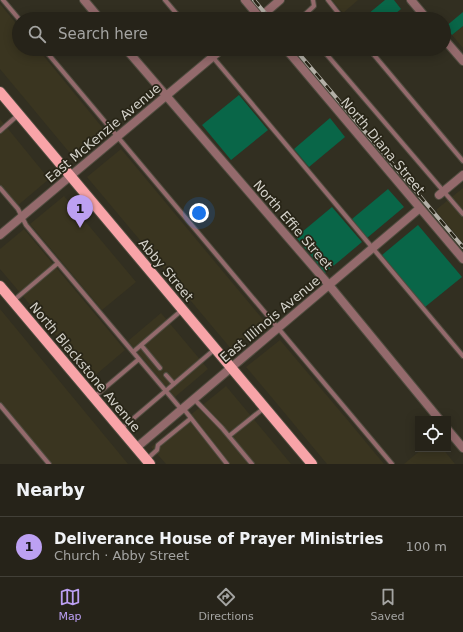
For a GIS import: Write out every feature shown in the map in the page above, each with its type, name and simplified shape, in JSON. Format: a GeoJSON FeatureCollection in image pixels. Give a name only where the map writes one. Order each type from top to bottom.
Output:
{"type":"FeatureCollection","features":[{"type":"Feature","properties":{"kind":"main road","name":"Abby Street"},"geometry":{"type":"LineString","coordinates":[[0,92],[312,464]]}},
{"type":"Feature","properties":{"kind":"main road","name":"North Blackstone Avenue"},"geometry":{"type":"LineString","coordinates":[[0,286],[148,462]]}},
{"type":"Feature","properties":{"kind":"street"},"geometry":{"type":"LineString","coordinates":[[84,0],[94,12]]}},
{"type":"Feature","properties":{"kind":"street"},"geometry":{"type":"LineString","coordinates":[[245,0],[254,12]]}},
{"type":"Feature","properties":{"kind":"street"},"geometry":{"type":"LineString","coordinates":[[267,12],[280,0]]}},
{"type":"Feature","properties":{"kind":"street"},"geometry":{"type":"LineString","coordinates":[[411,0],[421,12]]}},
{"type":"Feature","properties":{"kind":"street"},"geometry":{"type":"LineString","coordinates":[[451,47],[463,61]]}},
{"type":"Feature","properties":{"kind":"street","name":"North Effie Street"},"geometry":{"type":"LineString","coordinates":[[132,56],[329,285],[437,416]]}},
{"type":"Feature","properties":{"kind":"street","name":"North Diana Street"},"geometry":{"type":"LineString","coordinates":[[292,56],[463,258]]}},
{"type":"Feature","properties":{"kind":"street","name":"East McKenzie Avenue"},"geometry":{"type":"LineString","coordinates":[[0,236],[212,57]]}},
{"type":"Feature","properties":{"kind":"street"},"geometry":{"type":"LineString","coordinates":[[441,193],[463,175]]}},
{"type":"Feature","properties":{"kind":"street","name":"East Illinois Avenue"},"geometry":{"type":"LineString","coordinates":[[136,448],[420,208]]}},
{"type":"Feature","properties":{"kind":"street"},"geometry":{"type":"LineString","coordinates":[[451,434],[463,448]]}},
{"type":"Feature","properties":{"kind":"lane"},"geometry":{"type":"LineString","coordinates":[[3,0],[13,12]]}},
{"type":"Feature","properties":{"kind":"lane"},"geometry":{"type":"LineString","coordinates":[[165,0],[175,12]]}},
{"type":"Feature","properties":{"kind":"lane"},"geometry":{"type":"LineString","coordinates":[[308,12],[314,6],[313,0]]}},
{"type":"Feature","properties":{"kind":"lane"},"geometry":{"type":"LineString","coordinates":[[328,0],[338,12]]}},
{"type":"Feature","properties":{"kind":"lane"},"geometry":{"type":"LineString","coordinates":[[50,56],[392,464]]}},
{"type":"Feature","properties":{"kind":"lane"},"geometry":{"type":"LineString","coordinates":[[328,56],[441,193],[463,214]]}},
{"type":"Feature","properties":{"kind":"lane"},"geometry":{"type":"LineString","coordinates":[[375,56],[463,161]]}},
{"type":"Feature","properties":{"kind":"lane"},"geometry":{"type":"LineString","coordinates":[[212,57],[463,356]]}},
{"type":"Feature","properties":{"kind":"lane"},"geometry":{"type":"LineString","coordinates":[[0,131],[18,115]]}},
{"type":"Feature","properties":{"kind":"lane"},"geometry":{"type":"LineString","coordinates":[[0,188],[18,209],[26,225],[166,391],[189,415],[190,419],[227,464]]}},
{"type":"Feature","properties":{"kind":"lane"},"geometry":{"type":"LineString","coordinates":[[13,301],[58,263]]}},
{"type":"Feature","properties":{"kind":"lane"},"geometry":{"type":"LineString","coordinates":[[133,352],[183,310]]}},
{"type":"Feature","properties":{"kind":"lane"},"geometry":{"type":"LineString","coordinates":[[141,345],[160,368]]}},
{"type":"Feature","properties":{"kind":"lane"},"geometry":{"type":"LineString","coordinates":[[120,429],[215,349]]}},
{"type":"Feature","properties":{"kind":"lane"},"geometry":{"type":"LineString","coordinates":[[93,397],[139,359]]}},
{"type":"Feature","properties":{"kind":"lane"},"geometry":{"type":"LineString","coordinates":[[166,375],[174,384]]}},
{"type":"Feature","properties":{"kind":"lane"},"geometry":{"type":"LineString","coordinates":[[194,399],[229,436],[252,464]]}},
{"type":"Feature","properties":{"kind":"lane"},"geometry":{"type":"LineString","coordinates":[[0,405],[49,464]]}},
{"type":"Feature","properties":{"kind":"lane"},"geometry":{"type":"LineString","coordinates":[[229,436],[265,408]]}},
{"type":"Feature","properties":{"kind":"lane"},"geometry":{"type":"LineString","coordinates":[[148,462],[157,450],[158,445],[190,419]]}},
{"type":"Feature","properties":{"kind":"lane"},"geometry":{"type":"LineString","coordinates":[[150,436],[158,445]]}},
{"type":"Feature","properties":{"kind":"shaded area"},"geometry":{"type":"Polygon","coordinates":[[[332,0],[358,0],[344,12],[342,12],[332,0]]]}},
{"type":"Feature","properties":{"kind":"shaded area"},"geometry":{"type":"Polygon","coordinates":[[[0,4],[12,19],[12,56],[44,56],[106,132],[74,158],[0,69],[0,4]]]}},
{"type":"Feature","properties":{"kind":"shaded area"},"geometry":{"type":"Polygon","coordinates":[[[463,26],[463,48],[452,35],[463,26]]]}},
{"type":"Feature","properties":{"kind":"shaded area"},"geometry":{"type":"Polygon","coordinates":[[[0,119],[49,179],[16,207],[0,188],[0,119]]]}},
{"type":"Feature","properties":{"kind":"shaded area"},"geometry":{"type":"Polygon","coordinates":[[[121,149],[265,322],[232,350],[87,177],[121,149]]]}},
{"type":"Feature","properties":{"kind":"shaded area"},"geometry":{"type":"Polygon","coordinates":[[[463,188],[463,243],[437,212],[437,209],[463,188]]]}},
{"type":"Feature","properties":{"kind":"shaded area"},"geometry":{"type":"Polygon","coordinates":[[[64,196],[136,282],[102,310],[30,224],[64,196]]]}},
{"type":"Feature","properties":{"kind":"shaded area"},"geometry":{"type":"Polygon","coordinates":[[[24,229],[125,350],[92,378],[0,269],[0,249],[24,229]]]}},
{"type":"Feature","properties":{"kind":"shaded area"},"geometry":{"type":"Polygon","coordinates":[[[0,309],[128,464],[50,464],[0,404],[0,309]]]}},
{"type":"Feature","properties":{"kind":"shaded area"},"geometry":{"type":"Polygon","coordinates":[[[161,313],[208,369],[175,397],[128,341],[161,313]]]}},
{"type":"Feature","properties":{"kind":"shaded area"},"geometry":{"type":"Polygon","coordinates":[[[280,340],[384,464],[327,464],[246,367],[280,340]]]}},
{"type":"Feature","properties":{"kind":"shaded area"},"geometry":{"type":"Polygon","coordinates":[[[226,386],[291,464],[166,464],[151,447],[226,386]]]}},
{"type":"Feature","properties":{"kind":"shaded area"},"geometry":{"type":"Polygon","coordinates":[[[418,452],[445,452],[455,464],[404,464],[418,452]]]}},
{"type":"Feature","properties":{"kind":"green space"},"geometry":{"type":"Polygon","coordinates":[[[385,0],[394,0],[401,9],[397,12],[370,12],[385,0]]]}},
{"type":"Feature","properties":{"kind":"green space"},"geometry":{"type":"Polygon","coordinates":[[[463,12],[463,26],[452,35],[451,22],[463,12]]]}},
{"type":"Feature","properties":{"kind":"green space"},"geometry":{"type":"Polygon","coordinates":[[[239,95],[268,130],[231,160],[202,125],[239,95]]]}},
{"type":"Feature","properties":{"kind":"green space"},"geometry":{"type":"Polygon","coordinates":[[[330,118],[345,137],[309,167],[294,149],[330,118]]]}},
{"type":"Feature","properties":{"kind":"green space"},"geometry":{"type":"Polygon","coordinates":[[[388,189],[404,207],[367,238],[352,219],[388,189]]]}},
{"type":"Feature","properties":{"kind":"green space"},"geometry":{"type":"Polygon","coordinates":[[[332,207],[362,242],[325,273],[296,237],[332,207]]]}},
{"type":"Feature","properties":{"kind":"green space"},"geometry":{"type":"Polygon","coordinates":[[[418,225],[462,277],[425,307],[382,255],[418,225]]]}},
{"type":"Feature","properties":{"kind":"railway"},"geometry":{"type":"LineString","coordinates":[[254,0],[264,12]]}},
{"type":"Feature","properties":{"kind":"railway"},"geometry":{"type":"LineString","coordinates":[[301,56],[463,247]]}},
{"type":"Feature","properties":{"kind":"place","name":"Deliverance House of Prayer Ministries"},"geometry":{"type":"Point","coordinates":[80,228]}}]}
